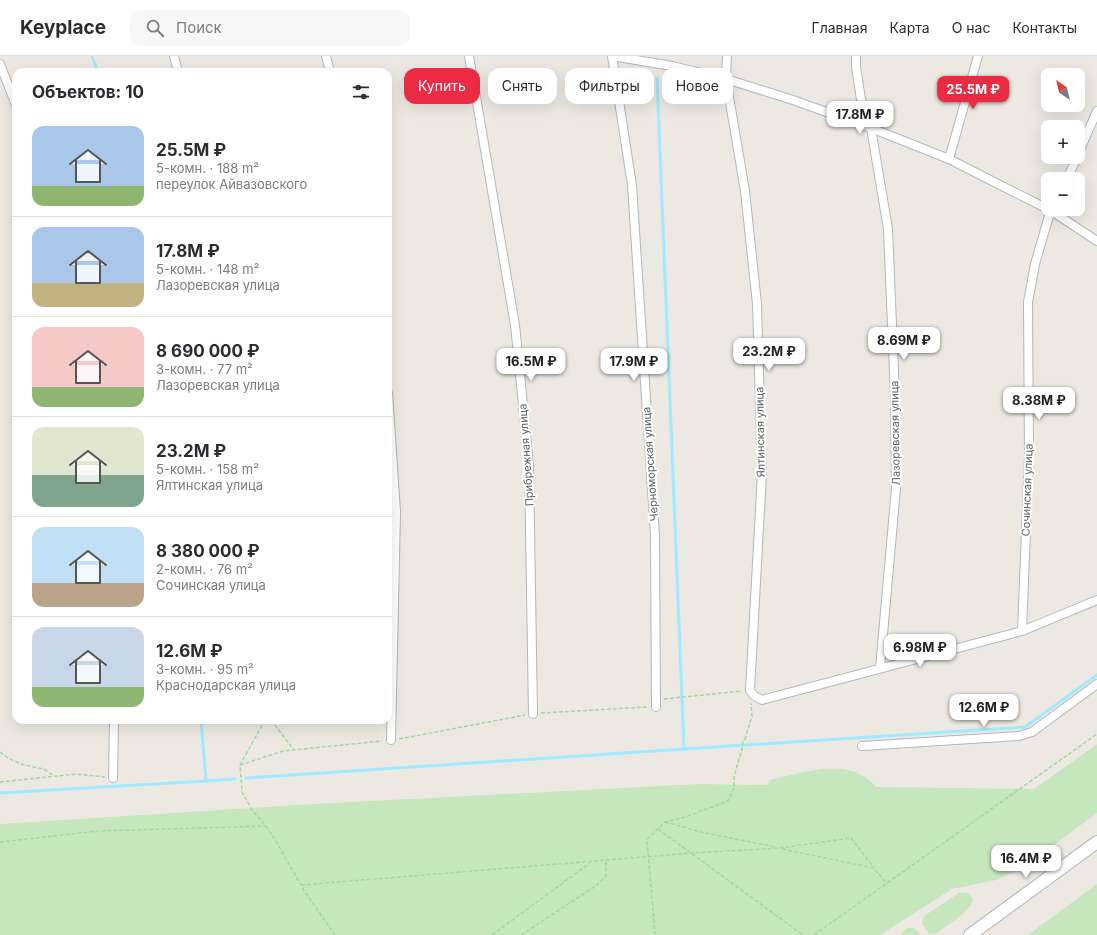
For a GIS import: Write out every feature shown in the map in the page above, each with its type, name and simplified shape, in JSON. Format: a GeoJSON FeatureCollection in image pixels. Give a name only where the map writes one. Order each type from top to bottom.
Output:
{"type":"FeatureCollection","features":[{"type":"Feature","properties":{"kind":"main road"},"geometry":{"type":"LineString","coordinates":[[970,935],[1097,842]]}},
{"type":"Feature","properties":{"kind":"street"},"geometry":{"type":"LineString","coordinates":[[174,56],[177,68]]}},
{"type":"Feature","properties":{"kind":"street"},"geometry":{"type":"LineString","coordinates":[[326,56],[329,68]]}},
{"type":"Feature","properties":{"kind":"street","name":"Прибрежная улица"},"geometry":{"type":"LineString","coordinates":[[469,56],[515,325],[529,465],[533,714]]}},
{"type":"Feature","properties":{"kind":"street"},"geometry":{"type":"LineString","coordinates":[[612,56],[680,68]]}},
{"type":"Feature","properties":{"kind":"street","name":"Черноморская улица"},"geometry":{"type":"LineString","coordinates":[[612,56],[632,185],[655,535],[656,704]]}},
{"type":"Feature","properties":{"kind":"street","name":"Ялтинская улица"},"geometry":{"type":"LineString","coordinates":[[726,56],[726,68]]}},
{"type":"Feature","properties":{"kind":"street","name":"Лазоревская улица"},"geometry":{"type":"LineString","coordinates":[[856,56],[856,67],[861,98],[871,128],[888,229],[895,396],[896,488],[880,668]]}},
{"type":"Feature","properties":{"kind":"street"},"geometry":{"type":"LineString","coordinates":[[948,159],[978,56]]}},
{"type":"Feature","properties":{"kind":"street"},"geometry":{"type":"LineString","coordinates":[[0,64],[12,95]]}},
{"type":"Feature","properties":{"kind":"street"},"geometry":{"type":"LineString","coordinates":[[733,81],[793,100],[871,128],[948,159],[1041,205]]}},
{"type":"Feature","properties":{"kind":"street","name":"Ялтинская улица"},"geometry":{"type":"LineString","coordinates":[[730,104],[745,192],[757,304],[762,473],[750,690]]}},
{"type":"Feature","properties":{"kind":"street"},"geometry":{"type":"LineString","coordinates":[[1085,138],[1097,111]]}},
{"type":"Feature","properties":{"kind":"street","name":"Сочинская улица"},"geometry":{"type":"LineString","coordinates":[[1022,631],[1029,456],[1028,302],[1035,264],[1049,216]]}},
{"type":"Feature","properties":{"kind":"street"},"geometry":{"type":"LineString","coordinates":[[1060,216],[1097,241]]}},
{"type":"Feature","properties":{"kind":"street"},"geometry":{"type":"LineString","coordinates":[[392,452],[396,512],[392,740]]}},
{"type":"Feature","properties":{"kind":"street"},"geometry":{"type":"LineString","coordinates":[[750,690],[753,695],[762,700],[1022,631],[1097,600]]}},
{"type":"Feature","properties":{"kind":"street"},"geometry":{"type":"LineString","coordinates":[[862,746],[1019,736],[1032,732],[1097,684]]}},
{"type":"Feature","properties":{"kind":"street"},"geometry":{"type":"LineString","coordinates":[[113,778],[114,724]]}},
{"type":"Feature","properties":{"kind":"path"},"geometry":{"type":"LineString","coordinates":[[240,765],[283,751],[392,740],[533,714],[656,704],[750,690],[752,716],[745,739],[743,741],[734,777],[734,788],[728,801],[685,817],[665,822],[647,839],[655,935]]}},
{"type":"Feature","properties":{"kind":"path"},"geometry":{"type":"LineString","coordinates":[[263,724],[240,765],[242,792],[252,810],[266,826],[301,885],[335,935]]}},
{"type":"Feature","properties":{"kind":"path"},"geometry":{"type":"LineString","coordinates":[[274,724],[294,750]]}},
{"type":"Feature","properties":{"kind":"path"},"geometry":{"type":"LineString","coordinates":[[814,935],[1097,734]]}},
{"type":"Feature","properties":{"kind":"path"},"geometry":{"type":"LineString","coordinates":[[0,752],[14,761],[24,765],[44,769],[56,777]]}},
{"type":"Feature","properties":{"kind":"path"},"geometry":{"type":"LineString","coordinates":[[0,782],[76,774],[113,778]]}},
{"type":"Feature","properties":{"kind":"path"},"geometry":{"type":"LineString","coordinates":[[665,822],[705,833],[874,868]]}},
{"type":"Feature","properties":{"kind":"path"},"geometry":{"type":"LineString","coordinates":[[0,842],[98,831],[266,826]]}},
{"type":"Feature","properties":{"kind":"path"},"geometry":{"type":"LineString","coordinates":[[658,829],[803,935]]}},
{"type":"Feature","properties":{"kind":"path"},"geometry":{"type":"LineString","coordinates":[[301,885],[692,853],[780,848],[851,838],[886,884]]}},
{"type":"Feature","properties":{"kind":"path"},"geometry":{"type":"LineString","coordinates":[[521,935],[598,885],[606,876],[606,861]]}},
{"type":"Feature","properties":{"kind":"path"},"geometry":{"type":"LineString","coordinates":[[492,935],[591,862]]}},
{"type":"Feature","properties":{"kind":"green space"},"geometry":{"type":"Polygon","coordinates":[[[1097,744],[1097,813],[1024,867],[996,880],[952,889],[880,935],[0,935],[0,824],[314,804],[698,784],[767,785],[770,780],[826,769],[853,771],[865,777],[876,787],[1034,789],[1097,744]]]}},
{"type":"Feature","properties":{"kind":"green space"},"geometry":{"type":"Polygon","coordinates":[[[1097,884],[1097,935],[1028,935],[1097,884]]]}},
{"type":"Feature","properties":{"kind":"green space"},"geometry":{"type":"Polygon","coordinates":[[[959,893],[968,893],[973,899],[968,909],[935,934],[929,934],[922,923],[924,916],[959,893]]]}},
{"type":"Feature","properties":{"kind":"green space"},"geometry":{"type":"Polygon","coordinates":[[[908,928],[914,929],[920,935],[901,935],[903,931],[908,928]]]}},
{"type":"Feature","properties":{"kind":"waterway"},"geometry":{"type":"LineString","coordinates":[[92,56],[96,68]]}},
{"type":"Feature","properties":{"kind":"waterway"},"geometry":{"type":"LineString","coordinates":[[246,778],[684,749],[657,78]]}},
{"type":"Feature","properties":{"kind":"waterway"},"geometry":{"type":"LineString","coordinates":[[684,749],[1025,727],[1097,675]]}},
{"type":"Feature","properties":{"kind":"waterway"},"geometry":{"type":"LineString","coordinates":[[0,793],[206,781],[201,724]]}},
{"type":"Feature","properties":{"kind":"waterway"},"geometry":{"type":"LineString","coordinates":[[206,781],[235,779]]}}]}
